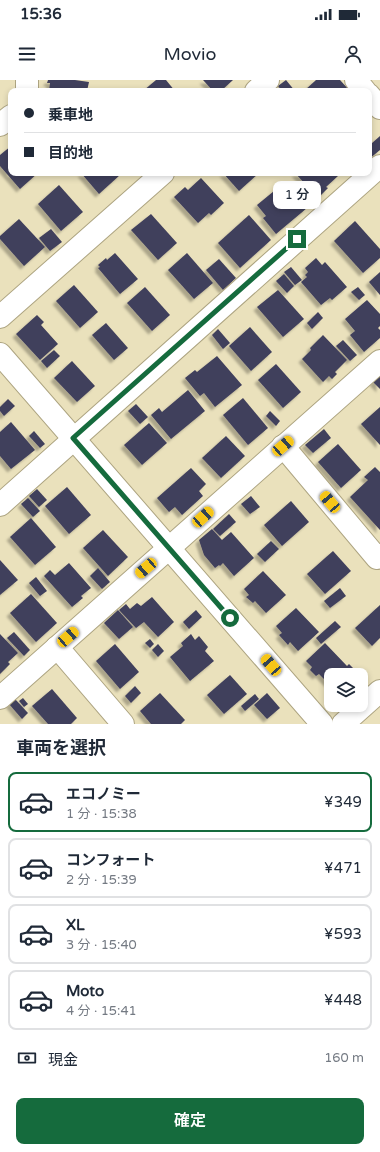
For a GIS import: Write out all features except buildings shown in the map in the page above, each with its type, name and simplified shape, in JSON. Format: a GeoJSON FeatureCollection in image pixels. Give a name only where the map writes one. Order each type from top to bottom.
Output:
{"type":"FeatureCollection","features":[{"type":"Feature","properties":{"kind":"street"},"geometry":{"type":"LineString","coordinates":[[259,88],[268,80]]}},
{"type":"Feature","properties":{"kind":"street"},"geometry":{"type":"LineString","coordinates":[[356,80],[363,88]]}},
{"type":"Feature","properties":{"kind":"street"},"geometry":{"type":"LineString","coordinates":[[372,99],[380,108]]}},
{"type":"Feature","properties":{"kind":"street"},"geometry":{"type":"LineString","coordinates":[[0,125],[8,118]]}},
{"type":"Feature","properties":{"kind":"street"},"geometry":{"type":"LineString","coordinates":[[372,173],[380,166]]}},
{"type":"Feature","properties":{"kind":"street"},"geometry":{"type":"LineString","coordinates":[[0,317],[160,176]]}},
{"type":"Feature","properties":{"kind":"street"},"geometry":{"type":"LineString","coordinates":[[0,504],[369,176]]}},
{"type":"Feature","properties":{"kind":"street"},"geometry":{"type":"LineString","coordinates":[[0,354],[322,724]]}},
{"type":"Feature","properties":{"kind":"street"},"geometry":{"type":"LineString","coordinates":[[0,698],[380,361]]}},
{"type":"Feature","properties":{"kind":"street"},"geometry":{"type":"LineString","coordinates":[[283,446],[377,558],[380,556]]}},
{"type":"Feature","properties":{"kind":"street"},"geometry":{"type":"LineString","coordinates":[[57,647],[123,724]]}},
{"type":"Feature","properties":{"kind":"street"},"geometry":{"type":"LineString","coordinates":[[344,724],[380,691]]}},
{"type":"Feature","properties":{"kind":"route"},"geometry":{"type":"LineString","coordinates":[[230,618],[73,438],[297,239]]}}]}
